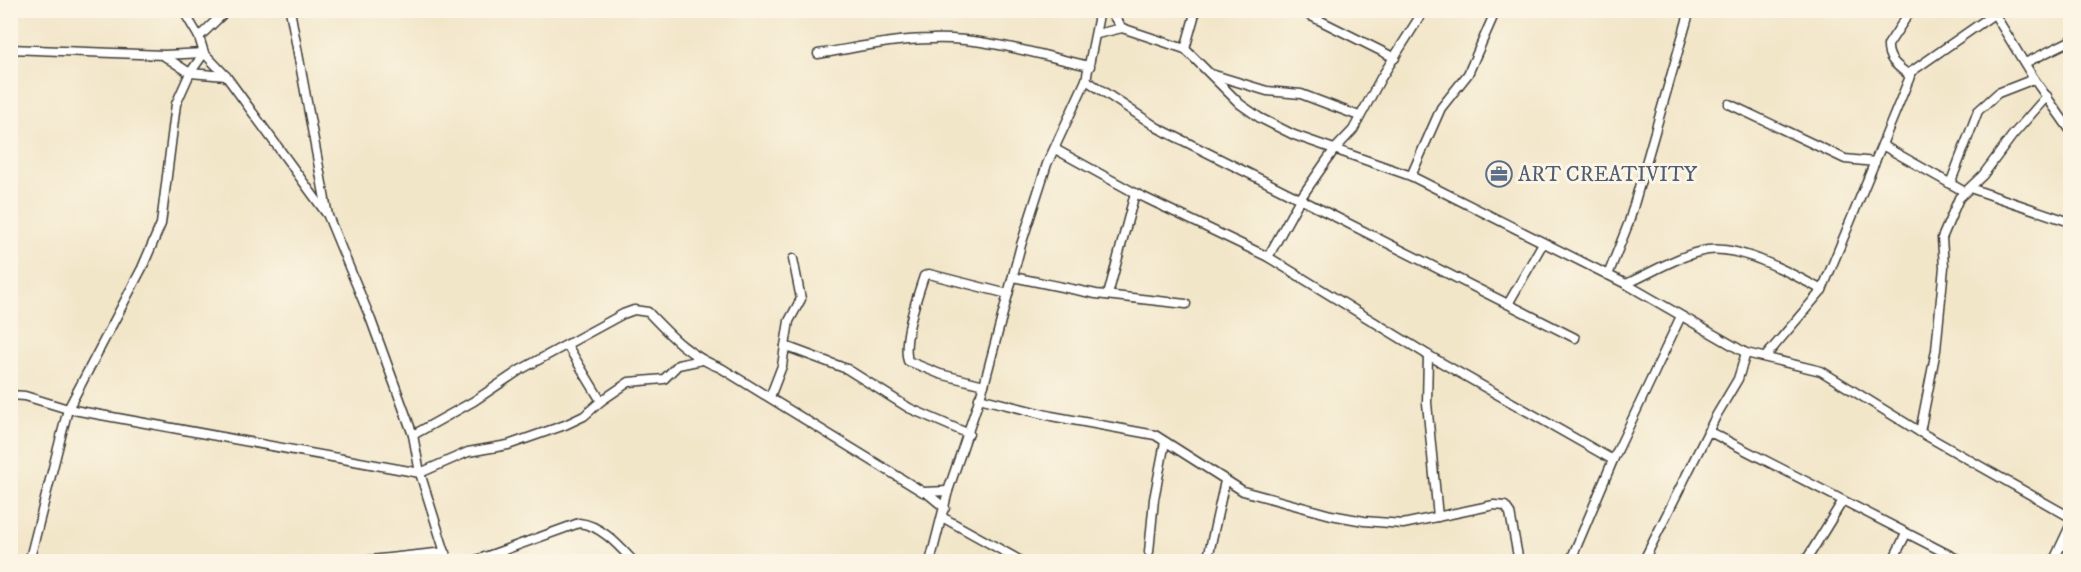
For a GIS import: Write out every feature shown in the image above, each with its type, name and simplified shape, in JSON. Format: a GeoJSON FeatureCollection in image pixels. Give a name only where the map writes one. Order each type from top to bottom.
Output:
{"type":"FeatureCollection","features":[{"type":"Feature","properties":{"kind":"street"},"geometry":{"type":"LineString","coordinates":[[183,10],[199,37],[204,53],[226,76],[328,216]]}},
{"type":"Feature","properties":{"kind":"street"},"geometry":{"type":"LineString","coordinates":[[199,37],[226,10]]}},
{"type":"Feature","properties":{"kind":"street"},"geometry":{"type":"LineString","coordinates":[[290,10],[308,119],[328,216],[371,320],[413,435],[420,473],[446,557],[352,561]]}},
{"type":"Feature","properties":{"kind":"street"},"geometry":{"type":"LineString","coordinates":[[930,561],[948,491],[984,386],[1008,294],[1047,164],[1086,80],[1100,10]]}},
{"type":"Feature","properties":{"kind":"street"},"geometry":{"type":"LineString","coordinates":[[1109,10],[1122,28]]}},
{"type":"Feature","properties":{"kind":"street"},"geometry":{"type":"LineString","coordinates":[[1185,49],[1196,10]]}},
{"type":"Feature","properties":{"kind":"street"},"geometry":{"type":"LineString","coordinates":[[1299,10],[1395,58]]}},
{"type":"Feature","properties":{"kind":"street"},"geometry":{"type":"LineString","coordinates":[[1268,258],[1300,199],[1334,150],[1353,130],[1359,116],[1424,10]]}},
{"type":"Feature","properties":{"kind":"street"},"geometry":{"type":"LineString","coordinates":[[1411,176],[1442,108],[1468,74],[1496,10]]}},
{"type":"Feature","properties":{"kind":"street"},"geometry":{"type":"LineString","coordinates":[[1608,275],[1629,222],[1690,10]]}},
{"type":"Feature","properties":{"kind":"street"},"geometry":{"type":"LineString","coordinates":[[1766,356],[1822,290],[1910,80],[1908,74],[1890,58],[1887,52],[1888,45],[1911,10]]}},
{"type":"Feature","properties":{"kind":"street"},"geometry":{"type":"LineString","coordinates":[[1908,74],[1993,12],[2034,80],[2069,125]]}},
{"type":"Feature","properties":{"kind":"street"},"geometry":{"type":"LineString","coordinates":[[1097,34],[1122,28],[1185,49],[1240,104],[1260,118],[1294,135],[1411,176],[1626,284],[1746,353],[1821,371],[1920,432],[2070,517]]}},
{"type":"Feature","properties":{"kind":"street"},"geometry":{"type":"LineString","coordinates":[[818,54],[898,41],[933,38],[968,41],[1090,66]]}},
{"type":"Feature","properties":{"kind":"street"},"geometry":{"type":"LineString","coordinates":[[2025,63],[2070,41]]}},
{"type":"Feature","properties":{"kind":"street"},"geometry":{"type":"LineString","coordinates":[[10,49],[164,55],[204,53]]}},
{"type":"Feature","properties":{"kind":"street"},"geometry":{"type":"LineString","coordinates":[[29,561],[68,409],[142,268],[161,224],[176,104],[190,73],[204,53]]}},
{"type":"Feature","properties":{"kind":"street"},"geometry":{"type":"LineString","coordinates":[[164,55],[190,73],[226,76]]}},
{"type":"Feature","properties":{"kind":"street"},"geometry":{"type":"LineString","coordinates":[[1211,74],[1267,91],[1301,94],[1336,105],[1359,116]]}},
{"type":"Feature","properties":{"kind":"street"},"geometry":{"type":"LineString","coordinates":[[1086,80],[1158,128],[1575,338]]}},
{"type":"Feature","properties":{"kind":"street"},"geometry":{"type":"LineString","coordinates":[[1950,184],[1978,111],[1998,93],[2034,80]]}},
{"type":"Feature","properties":{"kind":"street"},"geometry":{"type":"LineString","coordinates":[[1920,432],[1936,350],[1944,267],[1942,238],[1967,190],[1983,175],[2012,136],[2047,96]]}},
{"type":"Feature","properties":{"kind":"street"},"geometry":{"type":"LineString","coordinates":[[1729,104],[1845,159],[1875,162]]}},
{"type":"Feature","properties":{"kind":"street"},"geometry":{"type":"LineString","coordinates":[[1881,145],[1950,184],[2070,222]]}},
{"type":"Feature","properties":{"kind":"street"},"geometry":{"type":"LineString","coordinates":[[1054,149],[1135,193],[1268,258],[1428,355],[1613,460]]}},
{"type":"Feature","properties":{"kind":"street"},"geometry":{"type":"LineString","coordinates":[[1108,295],[1135,193]]}},
{"type":"Feature","properties":{"kind":"street"},"geometry":{"type":"LineString","coordinates":[[1508,304],[1543,243]]}},
{"type":"Feature","properties":{"kind":"street"},"geometry":{"type":"LineString","coordinates":[[1626,284],[1694,254],[1721,250],[1740,253],[1822,290]]}},
{"type":"Feature","properties":{"kind":"street"},"geometry":{"type":"LineString","coordinates":[[770,398],[782,366],[789,321],[801,299],[793,259]]}},
{"type":"Feature","properties":{"kind":"street"},"geometry":{"type":"LineString","coordinates":[[984,386],[940,374],[908,361],[906,345],[918,296],[924,276],[929,274],[1008,294]]}},
{"type":"Feature","properties":{"kind":"street"},"geometry":{"type":"LineString","coordinates":[[1013,277],[1108,295],[1186,304]]}},
{"type":"Feature","properties":{"kind":"street"},"geometry":{"type":"LineString","coordinates":[[413,435],[474,401],[520,370],[623,314],[642,310],[648,312],[685,348],[702,360],[721,368],[928,494],[944,512],[1023,561]]}},
{"type":"Feature","properties":{"kind":"street"},"geometry":{"type":"LineString","coordinates":[[1570,561],[1613,460],[1681,316]]}},
{"type":"Feature","properties":{"kind":"street"},"geometry":{"type":"LineString","coordinates":[[567,345],[601,401]]}},
{"type":"Feature","properties":{"kind":"street"},"geometry":{"type":"LineString","coordinates":[[785,346],[847,369],[909,408],[969,434]]}},
{"type":"Feature","properties":{"kind":"street"},"geometry":{"type":"LineString","coordinates":[[1643,561],[1708,431],[1738,379],[1746,353]]}},
{"type":"Feature","properties":{"kind":"street"},"geometry":{"type":"LineString","coordinates":[[1428,355],[1427,403],[1438,517]]}},
{"type":"Feature","properties":{"kind":"street"},"geometry":{"type":"LineString","coordinates":[[10,394],[25,396],[68,409],[420,473],[468,452],[508,445],[565,425],[584,416],[629,382],[664,379],[678,365],[702,360]]}},
{"type":"Feature","properties":{"kind":"street"},"geometry":{"type":"LineString","coordinates":[[979,398],[1117,430],[1139,431],[1155,435],[1225,481],[1265,499],[1364,521],[1403,524],[1494,505],[1505,506],[1510,513],[1519,561]]}},
{"type":"Feature","properties":{"kind":"street"},"geometry":{"type":"LineString","coordinates":[[1708,431],[1842,502],[1963,561]]}},
{"type":"Feature","properties":{"kind":"street"},"geometry":{"type":"LineString","coordinates":[[1149,552],[1154,499],[1165,442]]}},
{"type":"Feature","properties":{"kind":"street"},"geometry":{"type":"LineString","coordinates":[[1207,561],[1225,481]]}},
{"type":"Feature","properties":{"kind":"street"},"geometry":{"type":"LineString","coordinates":[[928,494],[948,491]]}},
{"type":"Feature","properties":{"kind":"street"},"geometry":{"type":"LineString","coordinates":[[1805,561],[1842,502]]}},
{"type":"Feature","properties":{"kind":"street"},"geometry":{"type":"LineString","coordinates":[[471,561],[579,523],[591,524],[634,561]]}},
{"type":"Feature","properties":{"kind":"street"},"geometry":{"type":"LineString","coordinates":[[2053,561],[2070,526]]}},
{"type":"Feature","properties":{"kind":"street"},"geometry":{"type":"LineString","coordinates":[[1892,561],[1906,534]]}},
{"type":"Feature","properties":{"kind":"place","name":"ART CREATIVITY"},"geometry":{"type":"Point","coordinates":[1499,174]}}]}
